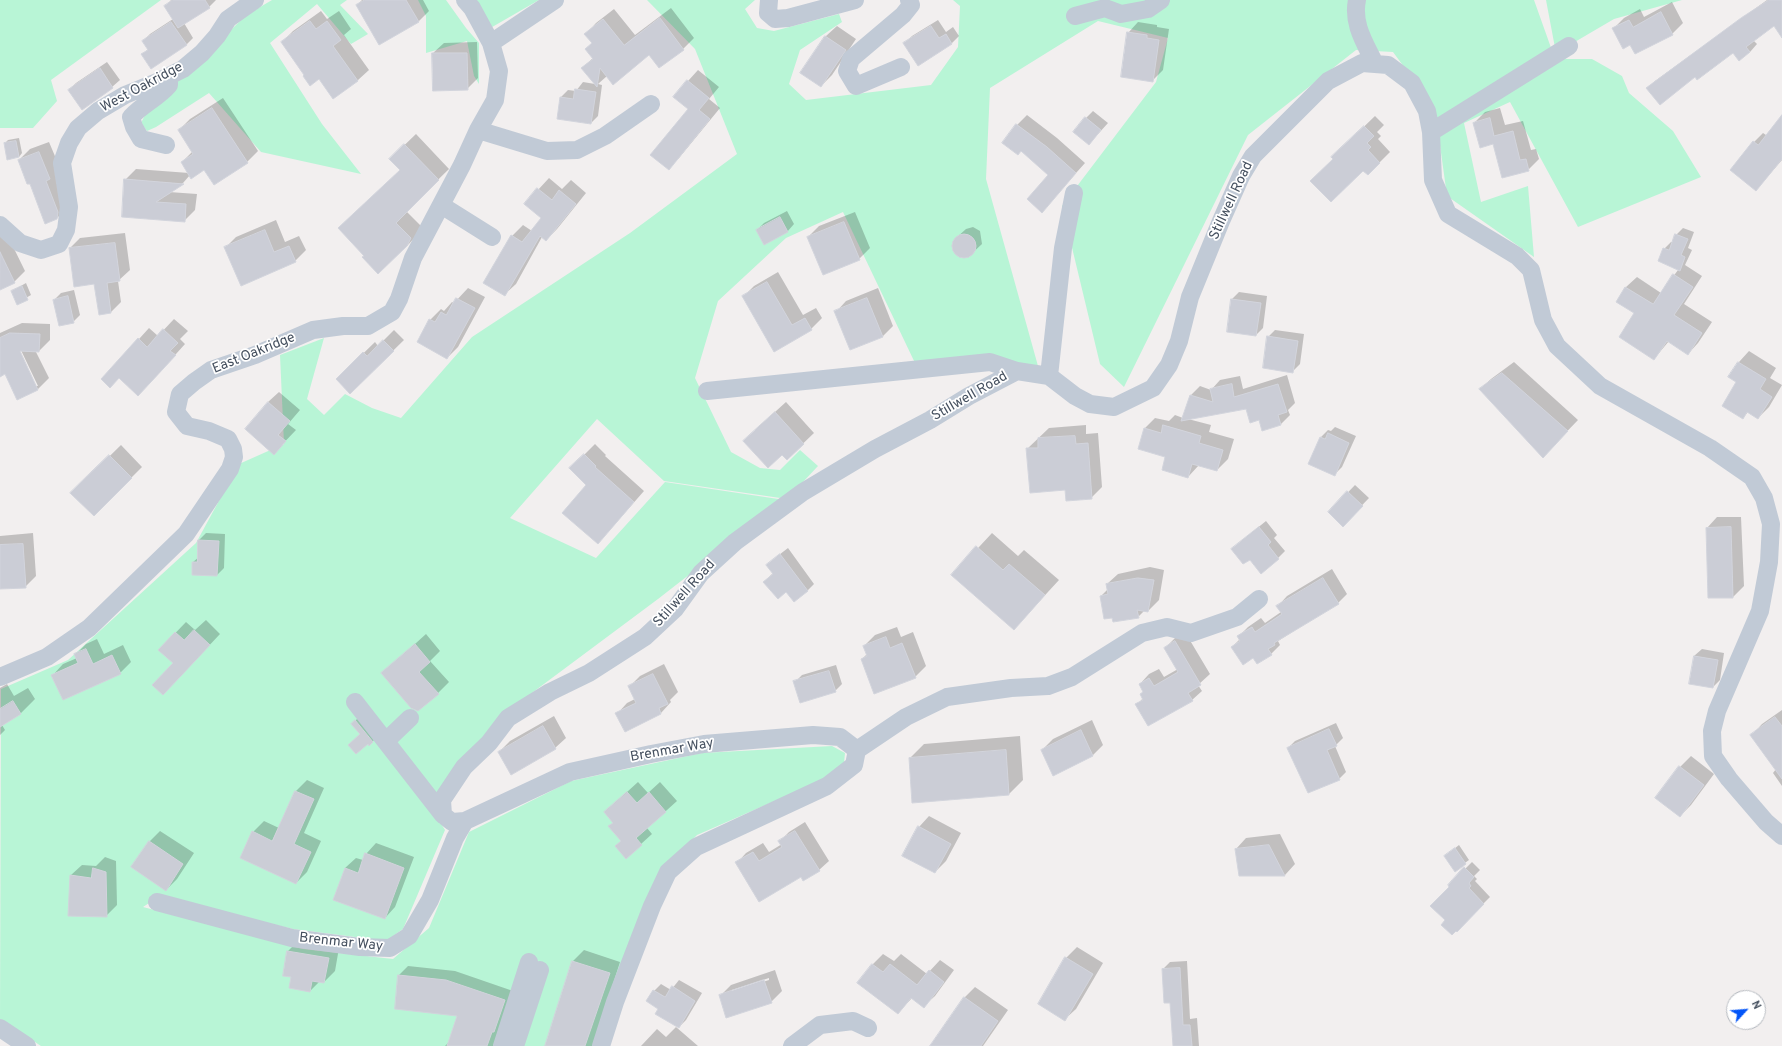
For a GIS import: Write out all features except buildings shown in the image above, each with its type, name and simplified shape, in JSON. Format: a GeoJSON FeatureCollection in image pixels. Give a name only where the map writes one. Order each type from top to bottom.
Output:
{"type":"FeatureCollection","features":[{"type":"Feature","properties":{"kind":"street","name":"West Oakridge"},"geometry":{"type":"LineString","coordinates":[[0,226],[20,243],[41,250],[59,244],[66,230],[69,207],[62,163],[68,143],[78,128],[98,111],[125,95],[183,69],[202,53],[217,36],[228,19],[255,0]]}},
{"type":"Feature","properties":{"kind":"street"},"geometry":{"type":"LineString","coordinates":[[465,0],[472,8],[491,43],[555,0]]}},
{"type":"Feature","properties":{"kind":"street"},"geometry":{"type":"LineString","coordinates":[[769,0],[768,13],[774,19],[788,18],[854,0]]}},
{"type":"Feature","properties":{"kind":"street"},"geometry":{"type":"LineString","coordinates":[[900,67],[856,86],[847,71],[851,59],[903,16],[911,5],[909,0]]}},
{"type":"Feature","properties":{"kind":"street"},"geometry":{"type":"LineString","coordinates":[[1075,16],[1105,8],[1121,14],[1148,9],[1161,0]]}},
{"type":"Feature","properties":{"kind":"street"},"geometry":{"type":"LineString","coordinates":[[1357,0],[1355,12],[1360,31],[1375,64]]}},
{"type":"Feature","properties":{"kind":"street","name":"East Oakridge"},"geometry":{"type":"LineString","coordinates":[[0,677],[46,657],[89,628],[186,534],[230,470],[234,457],[233,449],[228,439],[209,431],[187,426],[176,412],[180,394],[211,370],[255,355],[313,330],[344,326],[368,326],[392,312],[399,299],[413,258],[441,206],[478,130],[495,100],[498,71],[491,43]]}},
{"type":"Feature","properties":{"kind":"street"},"geometry":{"type":"LineString","coordinates":[[1431,132],[1569,46]]}},
{"type":"Feature","properties":{"kind":"street","name":"Stillwell Road"},"geometry":{"type":"LineString","coordinates":[[443,815],[442,800],[464,767],[489,743],[508,718],[550,692],[589,673],[645,637],[675,608],[701,573],[735,542],[803,492],[875,449],[1017,371],[1049,376],[1080,399],[1090,404],[1102,406],[1114,407],[1153,388],[1169,365],[1179,341],[1190,297],[1221,220],[1241,176],[1253,156],[1328,81],[1362,63],[1388,65],[1412,83],[1427,111],[1431,132],[1433,180],[1448,214],[1516,256],[1530,270],[1543,320],[1557,346],[1600,386],[1710,448],[1752,477],[1764,498],[1771,524],[1771,532],[1769,562],[1760,611],[1718,711],[1712,731],[1713,756],[1728,779],[1766,822],[1782,836]]}},
{"type":"Feature","properties":{"kind":"street"},"geometry":{"type":"LineString","coordinates":[[166,145],[141,139],[134,127],[131,117],[141,106],[163,93],[170,85],[169,76]]}},
{"type":"Feature","properties":{"kind":"street"},"geometry":{"type":"LineString","coordinates":[[478,130],[547,151],[577,150],[605,136],[651,104]]}},
{"type":"Feature","properties":{"kind":"street"},"geometry":{"type":"LineString","coordinates":[[1049,376],[1063,248],[1074,193]]}},
{"type":"Feature","properties":{"kind":"street"},"geometry":{"type":"LineString","coordinates":[[441,206],[492,237]]}},
{"type":"Feature","properties":{"kind":"street"},"geometry":{"type":"LineString","coordinates":[[707,391],[990,362],[1017,371]]}},
{"type":"Feature","properties":{"kind":"street"},"geometry":{"type":"LineString","coordinates":[[601,1046],[615,1002],[652,906],[668,872],[696,847],[827,786],[854,765],[857,750],[906,717],[947,697],[1012,688],[1048,686],[1072,677],[1142,633],[1167,627],[1191,633],[1237,617],[1259,599]]}},
{"type":"Feature","properties":{"kind":"street"},"geometry":{"type":"LineString","coordinates":[[355,702],[443,815],[452,822],[465,821]]}},
{"type":"Feature","properties":{"kind":"street"},"geometry":{"type":"LineString","coordinates":[[386,741],[410,718]]}},
{"type":"Feature","properties":{"kind":"street","name":"Brenmar Way"},"geometry":{"type":"LineString","coordinates":[[157,902],[292,938],[360,947],[390,948],[409,936],[430,900],[455,838],[465,821],[570,772],[704,744],[813,735],[840,737],[857,750]]}},
{"type":"Feature","properties":{"kind":"street"},"geometry":{"type":"LineString","coordinates":[[502,1046],[535,966],[515,1046]]}},
{"type":"Feature","properties":{"kind":"street"},"geometry":{"type":"LineString","coordinates":[[792,1046],[820,1025],[853,1021],[868,1028]]}},
{"type":"Feature","properties":{"kind":"street"},"geometry":{"type":"LineString","coordinates":[[0,1028],[27,1046]]}},
{"type":"Feature","properties":{"kind":"green space"},"geometry":{"type":"Polygon","coordinates":[[[0,0],[161,0],[51,80],[57,101],[33,128],[0,128],[0,0]]]}},
{"type":"Feature","properties":{"kind":"green space"},"geometry":{"type":"Polygon","coordinates":[[[272,0],[347,0],[340,5],[368,34],[351,44],[317,4],[270,43],[322,124],[361,174],[261,152],[209,93],[156,127],[147,131],[141,123],[147,111],[177,75],[218,43],[245,16],[272,0]]]}},
{"type":"Feature","properties":{"kind":"green space"},"geometry":{"type":"Polygon","coordinates":[[[418,0],[446,0],[479,43],[479,84],[474,76],[467,41],[426,53],[426,16],[418,0]]]}},
{"type":"Feature","properties":{"kind":"green space"},"geometry":{"type":"Polygon","coordinates":[[[467,0],[539,0],[487,30],[467,0]]]}},
{"type":"Feature","properties":{"kind":"green space"},"geometry":{"type":"Polygon","coordinates":[[[647,0],[755,0],[745,9],[757,28],[774,31],[839,14],[842,22],[800,50],[789,84],[806,100],[931,85],[958,47],[960,6],[953,0],[1534,0],[1555,59],[1592,59],[1622,76],[1629,93],[1673,131],[1701,177],[1578,227],[1510,102],[1464,123],[1481,202],[1528,186],[1534,257],[1447,196],[1435,109],[1393,52],[1356,50],[1248,135],[1124,387],[1100,364],[1062,206],[1156,82],[1168,38],[1098,21],[990,88],[986,179],[1038,366],[915,363],[843,212],[786,238],[718,301],[695,378],[731,452],[760,468],[780,470],[800,450],[818,466],[787,499],[664,481],[597,419],[510,518],[596,558],[665,482],[785,500],[658,599],[505,713],[431,808],[445,830],[403,929],[386,941],[293,929],[158,897],[143,907],[303,949],[393,959],[429,928],[469,832],[571,781],[702,753],[832,746],[845,753],[844,763],[825,779],[697,835],[665,868],[597,1046],[41,1046],[0,1019],[1,689],[68,660],[196,543],[239,464],[284,444],[280,355],[324,338],[307,399],[324,415],[345,394],[372,408],[401,418],[472,337],[630,233],[737,154],[695,49],[647,0]]]}},
{"type":"Feature","properties":{"kind":"green space"},"geometry":{"type":"Polygon","coordinates":[[[1546,0],[1682,0],[1614,19],[1556,53],[1546,0]]]}}]}
